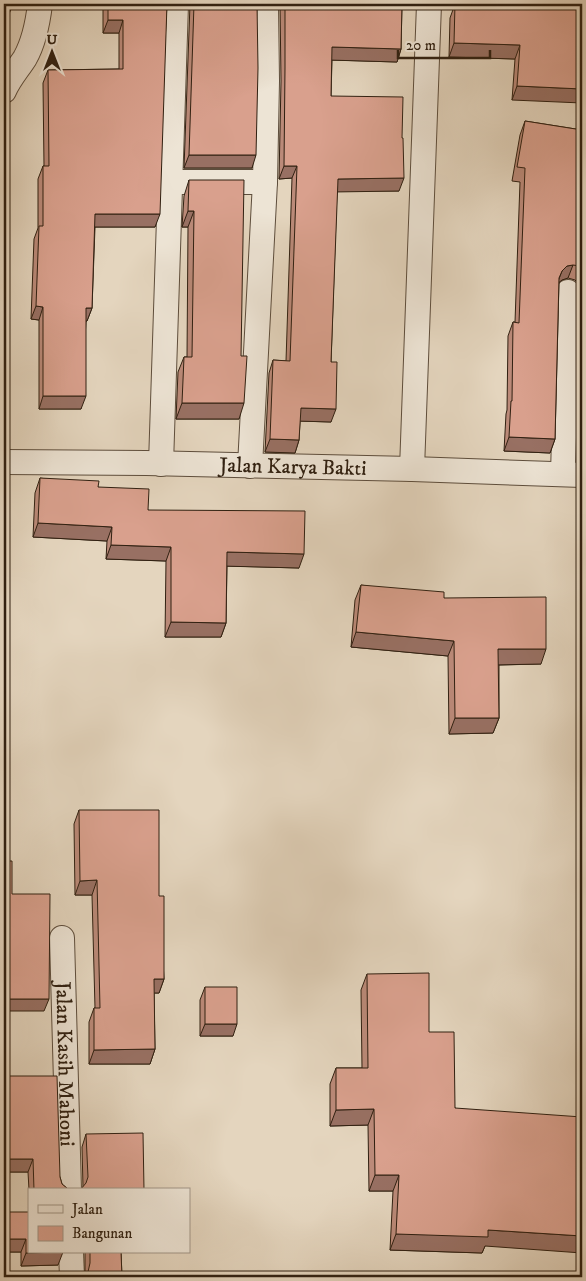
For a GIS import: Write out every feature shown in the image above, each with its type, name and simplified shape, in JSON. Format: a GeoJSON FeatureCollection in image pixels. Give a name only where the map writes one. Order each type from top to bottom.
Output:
{"type":"FeatureCollection","features":[{"type":"Feature","properties":{"kind":"street"},"geometry":{"type":"LineString","coordinates":[[4,91],[26,56],[38,19],[40,4]]}},
{"type":"Feature","properties":{"kind":"street"},"geometry":{"type":"LineString","coordinates":[[161,464],[176,4]]}},
{"type":"Feature","properties":{"kind":"street"},"geometry":{"type":"LineString","coordinates":[[250,466],[265,182],[266,4]]}},
{"type":"Feature","properties":{"kind":"street"},"geometry":{"type":"LineString","coordinates":[[412,469],[429,4]]}},
{"type":"Feature","properties":{"kind":"street"},"geometry":{"type":"LineString","coordinates":[[170,182],[265,182]]}},
{"type":"Feature","properties":{"kind":"street"},"geometry":{"type":"LineString","coordinates":[[568,292],[573,475]]}},
{"type":"Feature","properties":{"kind":"street","name":"Jalan Karya Bakti"},"geometry":{"type":"LineString","coordinates":[[4,462],[412,469],[573,475]]}},
{"type":"Feature","properties":{"kind":"street","name":"Jalan Kasih Mahoni"},"geometry":{"type":"LineString","coordinates":[[62,938],[70,1188]]}},
{"type":"Feature","properties":{"kind":"street"},"geometry":{"type":"LineString","coordinates":[[71,1254],[72,1277]]}},
{"type":"Feature","properties":{"kind":"building"},"geometry":{"type":"Polygon","coordinates":[[[108,4],[167,4],[160,214],[95,214],[92,308],[86,308],[86,396],[43,396],[43,307],[36,306],[39,226],[43,226],[43,166],[49,166],[48,70],[123,69],[123,20],[108,20],[108,4]]]}},
{"type":"Feature","properties":{"kind":"building"},"geometry":{"type":"Polygon","coordinates":[[[194,4],[257,4],[256,155],[189,155],[194,4]]]}},
{"type":"Feature","properties":{"kind":"building"},"geometry":{"type":"Polygon","coordinates":[[[285,4],[402,4],[401,49],[332,47],[331,96],[403,97],[402,138],[404,178],[338,179],[331,362],[337,362],[336,409],[301,408],[299,440],[270,439],[273,360],[290,361],[297,166],[284,166],[285,4]]]}},
{"type":"Feature","properties":{"kind":"building"},"geometry":{"type":"Polygon","coordinates":[[[455,4],[582,4],[582,89],[517,86],[520,45],[454,43],[455,4]]]}},
{"type":"Feature","properties":{"kind":"building"},"geometry":{"type":"Polygon","coordinates":[[[525,121],[582,130],[582,269],[580,266],[567,266],[559,278],[555,439],[509,437],[512,401],[513,322],[519,323],[525,168],[517,167],[525,121]]]}},
{"type":"Feature","properties":{"kind":"building"},"geometry":{"type":"Polygon","coordinates":[[[189,180],[244,180],[241,356],[247,356],[244,403],[182,403],[184,357],[192,357],[194,211],[188,211],[189,180]]]}},
{"type":"Feature","properties":{"kind":"building"},"geometry":{"type":"Polygon","coordinates":[[[40,478],[99,481],[98,487],[149,489],[148,510],[305,511],[304,554],[227,552],[226,623],[171,622],[171,547],[111,545],[112,527],[38,523],[40,478]]]}},
{"type":"Feature","properties":{"kind":"building"},"geometry":{"type":"Polygon","coordinates":[[[361,585],[444,592],[444,598],[546,597],[546,649],[498,649],[499,718],[455,718],[454,641],[356,632],[361,585]]]}},
{"type":"Feature","properties":{"kind":"building"},"geometry":{"type":"Polygon","coordinates":[[[79,810],[159,810],[159,896],[164,896],[164,979],[154,979],[155,1049],[94,1050],[94,1008],[100,1008],[97,880],[80,881],[79,810]]]}},
{"type":"Feature","properties":{"kind":"building"},"geometry":{"type":"Polygon","coordinates":[[[4,861],[12,861],[12,894],[50,894],[49,999],[4,999],[4,861]]]}},
{"type":"Feature","properties":{"kind":"building"},"geometry":{"type":"Polygon","coordinates":[[[429,973],[429,1032],[454,1032],[455,1108],[582,1117],[579,1194],[582,1194],[582,1236],[488,1230],[488,1237],[396,1234],[399,1175],[375,1175],[374,1109],[336,1110],[336,1068],[368,1068],[367,974],[429,973]]]}},
{"type":"Feature","properties":{"kind":"building"},"geometry":{"type":"Polygon","coordinates":[[[205,987],[237,987],[237,1024],[205,1024],[205,987]]]}},
{"type":"Feature","properties":{"kind":"building"},"geometry":{"type":"Polygon","coordinates":[[[4,1076],[57,1076],[60,1177],[62,1184],[67,1188],[34,1188],[33,1159],[4,1159],[4,1076]]]}},
{"type":"Feature","properties":{"kind":"building"},"geometry":{"type":"Polygon","coordinates":[[[143,1133],[144,1188],[82,1188],[88,1177],[86,1134],[143,1133]]]}},
{"type":"Feature","properties":{"kind":"building"},"geometry":{"type":"Polygon","coordinates":[[[4,1212],[28,1212],[28,1253],[26,1253],[26,1239],[4,1239],[4,1212]]]}},
{"type":"Feature","properties":{"kind":"building"},"geometry":{"type":"Polygon","coordinates":[[[90,1254],[121,1254],[122,1277],[88,1277],[90,1254]]]}}]}
